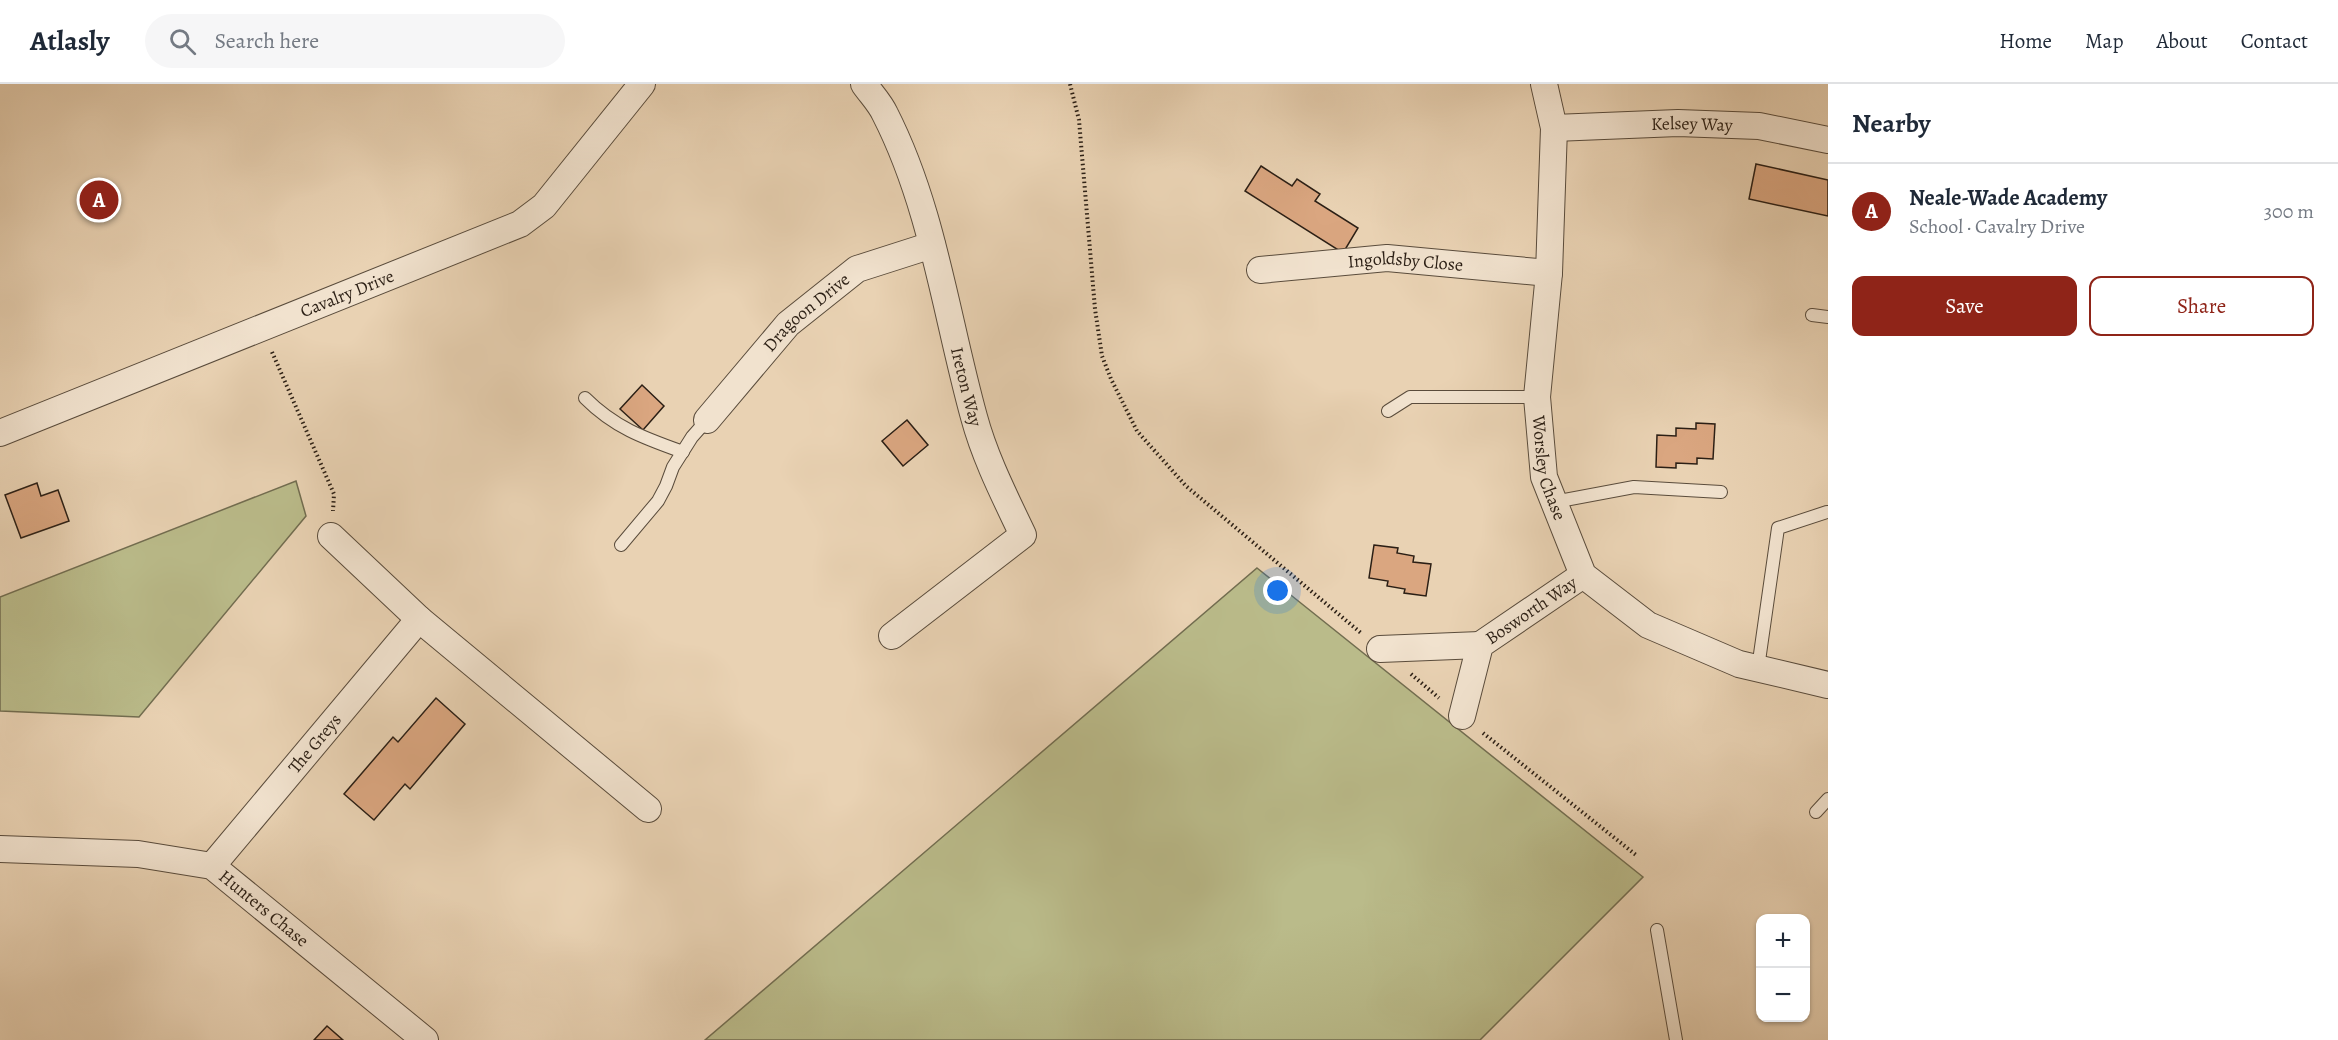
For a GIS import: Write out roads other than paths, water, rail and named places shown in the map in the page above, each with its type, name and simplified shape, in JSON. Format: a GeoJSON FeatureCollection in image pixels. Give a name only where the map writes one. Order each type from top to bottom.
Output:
{"type":"FeatureCollection","features":[{"type":"Feature","properties":{"kind":"street","name":"Cavalry Drive"},"geometry":{"type":"LineString","coordinates":[[0,433],[520,224],[544,206],[642,84]]}},
{"type":"Feature","properties":{"kind":"street","name":"Ireton Way"},"geometry":{"type":"LineString","coordinates":[[864,84],[884,112],[908,165],[932,245],[974,419],[999,484],[1023,535],[892,636]]}},
{"type":"Feature","properties":{"kind":"street","name":"Worsley Chase"},"geometry":{"type":"LineString","coordinates":[[1544,84],[1554,128],[1549,273],[1537,397],[1544,477],[1583,575]]}},
{"type":"Feature","properties":{"kind":"street","name":"Kelsey Way"},"geometry":{"type":"LineString","coordinates":[[1554,128],[1678,123],[1759,126],[1828,140]]}},
{"type":"Feature","properties":{"kind":"street","name":"Dragoon Drive"},"geometry":{"type":"LineString","coordinates":[[707,420],[788,324],[856,269],[932,245]]}},
{"type":"Feature","properties":{"kind":"street","name":"Ingoldsby Close"},"geometry":{"type":"LineString","coordinates":[[1260,270],[1388,258],[1549,273]]}},
{"type":"Feature","properties":{"kind":"street"},"geometry":{"type":"LineString","coordinates":[[331,536],[419,620],[648,809]]}},
{"type":"Feature","properties":{"kind":"street","name":"Bosworth Way"},"geometry":{"type":"LineString","coordinates":[[1380,649],[1480,645],[1583,575]]}},
{"type":"Feature","properties":{"kind":"street"},"geometry":{"type":"LineString","coordinates":[[1583,575],[1648,625],[1739,664],[1828,685]]}},
{"type":"Feature","properties":{"kind":"street","name":"The Greys"},"geometry":{"type":"LineString","coordinates":[[212,866],[419,620]]}},
{"type":"Feature","properties":{"kind":"street","name":"Bosworth Way"},"geometry":{"type":"LineString","coordinates":[[1462,716],[1480,645]]}},
{"type":"Feature","properties":{"kind":"street","name":"Hunters Chase"},"geometry":{"type":"LineString","coordinates":[[0,849],[138,854],[212,866],[425,1040]]}},
{"type":"Feature","properties":{"kind":"lane"},"geometry":{"type":"LineString","coordinates":[[1812,315],[1828,317]]}},
{"type":"Feature","properties":{"kind":"lane"},"geometry":{"type":"LineString","coordinates":[[1388,411],[1410,397],[1537,397]]}},
{"type":"Feature","properties":{"kind":"lane"},"geometry":{"type":"LineString","coordinates":[[585,398],[604,416],[627,431],[683,452]]}},
{"type":"Feature","properties":{"kind":"lane"},"geometry":{"type":"LineString","coordinates":[[621,545],[658,501],[673,466],[707,420]]}},
{"type":"Feature","properties":{"kind":"lane"},"geometry":{"type":"LineString","coordinates":[[1554,502],[1634,487],[1721,492]]}},
{"type":"Feature","properties":{"kind":"lane"},"geometry":{"type":"LineString","coordinates":[[1758,668],[1778,528],[1827,512]]}},
{"type":"Feature","properties":{"kind":"lane"},"geometry":{"type":"LineString","coordinates":[[1816,812],[1828,799]]}},
{"type":"Feature","properties":{"kind":"lane"},"geometry":{"type":"LineString","coordinates":[[1657,930],[1676,1040]]}},
{"type":"Feature","properties":{"kind":"place","name":"Neale-Wade Academy"},"geometry":{"type":"Point","coordinates":[99,200]}}]}
